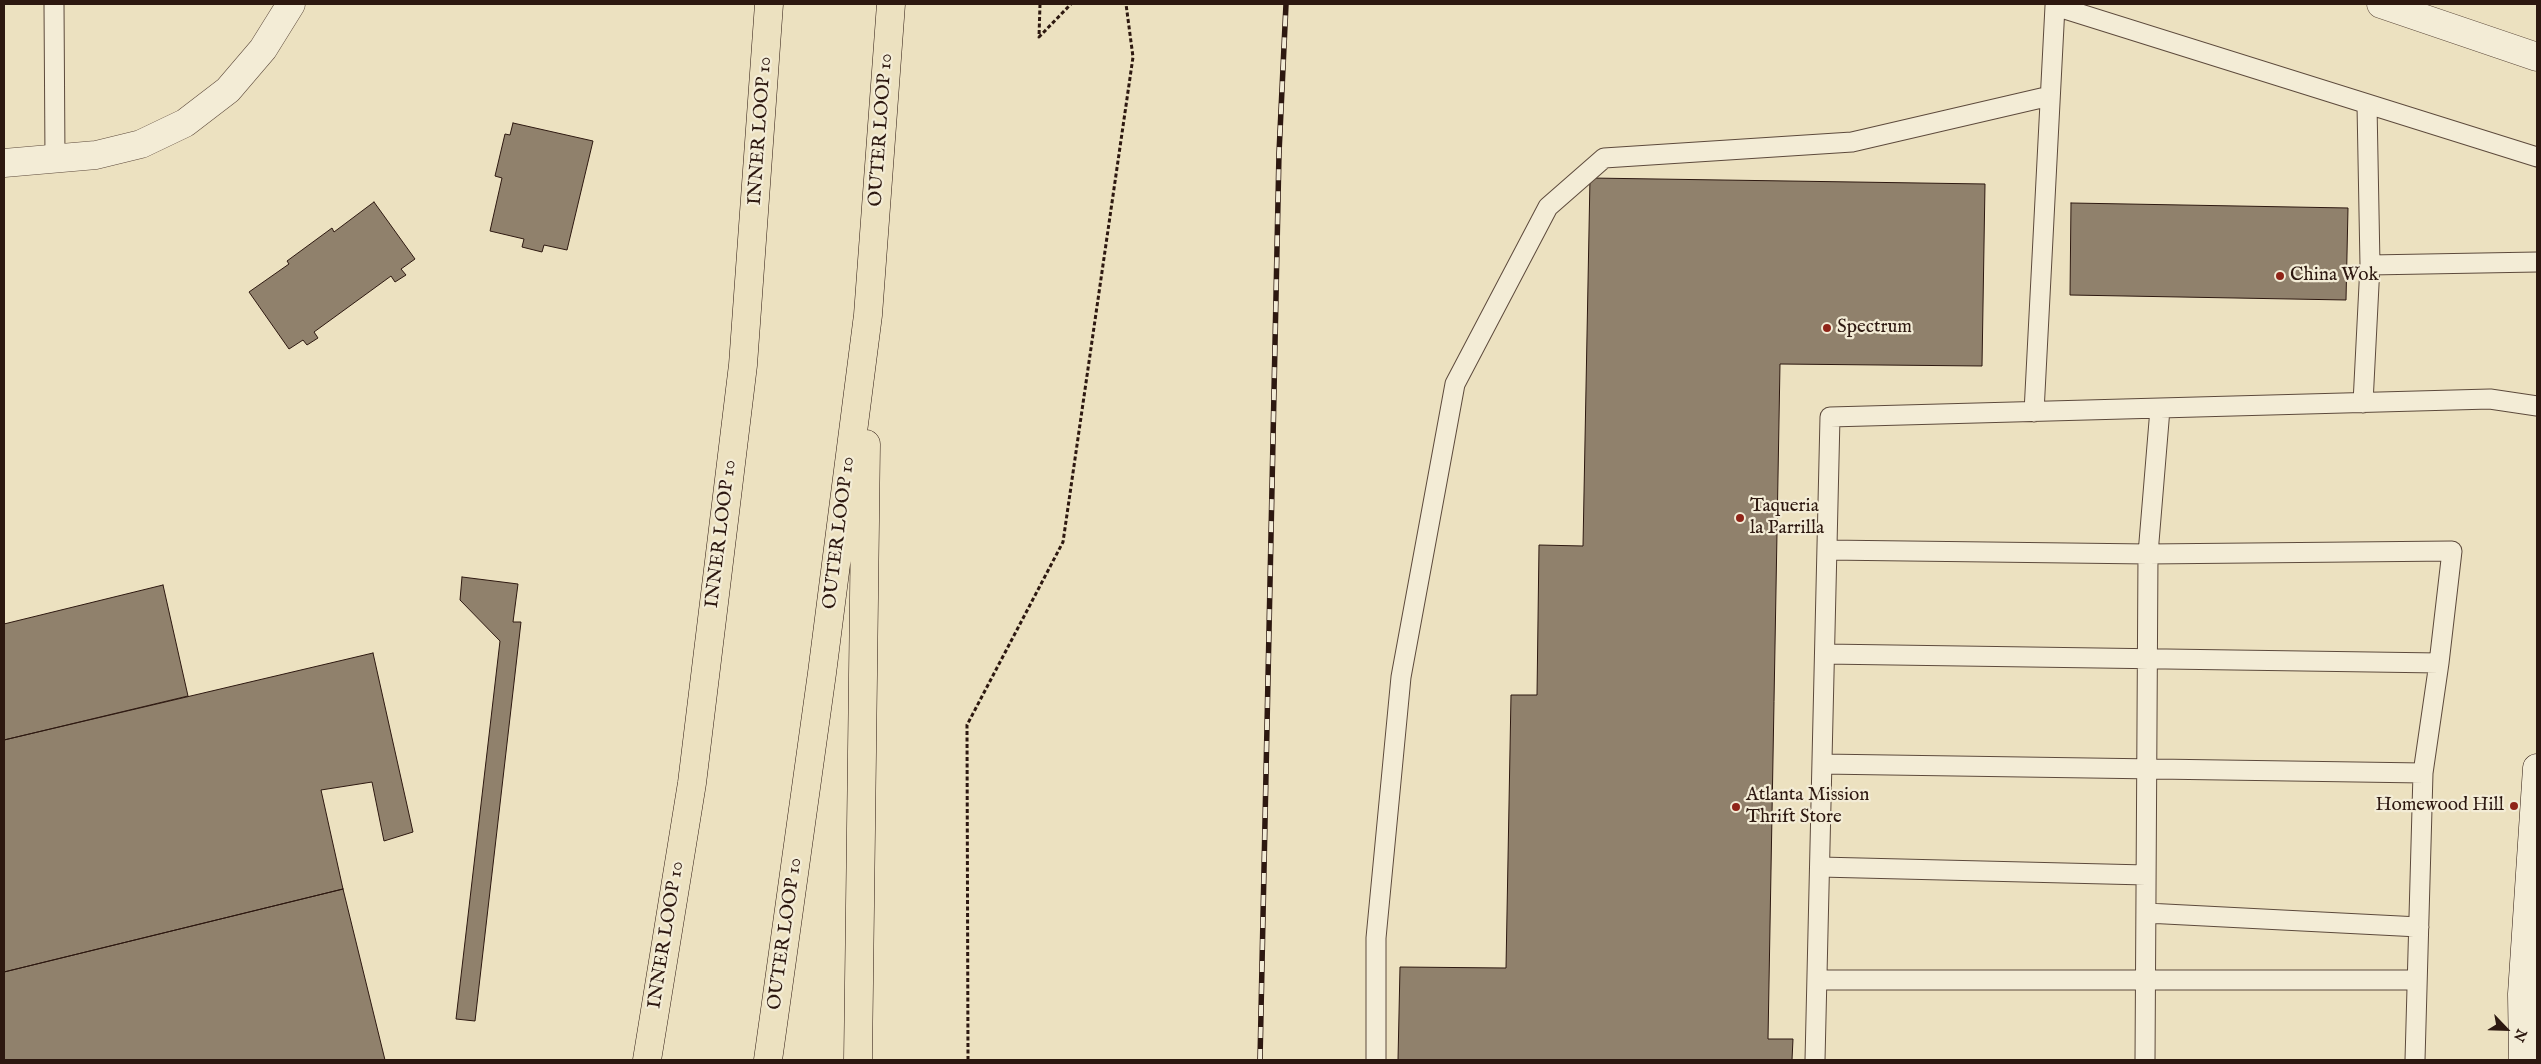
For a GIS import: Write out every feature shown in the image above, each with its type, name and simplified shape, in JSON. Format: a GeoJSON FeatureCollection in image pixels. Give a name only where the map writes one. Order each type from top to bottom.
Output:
{"type":"FeatureCollection","features":[{"type":"Feature","properties":{"kind":"highway","name":"INNER LOOP 10"},"geometry":{"type":"LineString","coordinates":[[647,1060],[692,783],[743,365],[769,4]]}},
{"type":"Feature","properties":{"kind":"highway","name":"OUTER LOOP 10"},"geometry":{"type":"LineString","coordinates":[[768,1060],[819,692],[868,315],[891,4]]}},
{"type":"Feature","properties":{"kind":"highway"},"geometry":{"type":"LineString","coordinates":[[858,1060],[868,315]]}},
{"type":"Feature","properties":{"kind":"street"},"geometry":{"type":"LineString","coordinates":[[4,163],[96,155],[141,144],[185,124],[228,90],[263,49],[291,4]]}},
{"type":"Feature","properties":{"kind":"street"},"geometry":{"type":"LineString","coordinates":[[2382,4],[2537,57]]}},
{"type":"Feature","properties":{"kind":"street"},"geometry":{"type":"LineString","coordinates":[[2522,1060],[2522,994],[2537,768]]}},
{"type":"Feature","properties":{"kind":"lane"},"geometry":{"type":"LineString","coordinates":[[54,4],[55,159]]}},
{"type":"Feature","properties":{"kind":"lane"},"geometry":{"type":"LineString","coordinates":[[2034,412],[2055,6],[2103,12],[2367,105],[2537,157]]}},
{"type":"Feature","properties":{"kind":"lane"},"geometry":{"type":"LineString","coordinates":[[1376,1060],[1376,938],[1401,677],[1455,384],[1548,207],[1604,158],[1852,142],[2050,96]]}},
{"type":"Feature","properties":{"kind":"lane"},"geometry":{"type":"LineString","coordinates":[[2363,403],[2370,265],[2367,105]]}},
{"type":"Feature","properties":{"kind":"lane"},"geometry":{"type":"LineString","coordinates":[[2370,265],[2537,262]]}},
{"type":"Feature","properties":{"kind":"lane"},"geometry":{"type":"LineString","coordinates":[[1815,1060],[1830,417],[2490,399],[2537,406]]}},
{"type":"Feature","properties":{"kind":"lane"},"geometry":{"type":"LineString","coordinates":[[2145,1060],[2148,554],[2160,409]]}},
{"type":"Feature","properties":{"kind":"lane"},"geometry":{"type":"LineString","coordinates":[[1827,550],[2148,554],[2452,551],[2439,663],[2423,773],[2415,1060]]}},
{"type":"Feature","properties":{"kind":"lane"},"geometry":{"type":"LineString","coordinates":[[1825,654],[2439,663]]}},
{"type":"Feature","properties":{"kind":"lane"},"geometry":{"type":"LineString","coordinates":[[1822,764],[2423,773]]}},
{"type":"Feature","properties":{"kind":"lane"},"geometry":{"type":"LineString","coordinates":[[1820,867],[2146,875]]}},
{"type":"Feature","properties":{"kind":"lane"},"geometry":{"type":"LineString","coordinates":[[2146,913],[2418,927]]}},
{"type":"Feature","properties":{"kind":"lane"},"geometry":{"type":"LineString","coordinates":[[1817,980],[2417,980]]}},
{"type":"Feature","properties":{"kind":"path"},"geometry":{"type":"LineString","coordinates":[[1040,4],[1039,36],[1071,4]]}},
{"type":"Feature","properties":{"kind":"path"},"geometry":{"type":"LineString","coordinates":[[968,1060],[967,725],[1063,542],[1133,56],[1126,4]]}},
{"type":"Feature","properties":{"kind":"building"},"geometry":{"type":"Polygon","coordinates":[[[513,123],[593,141],[567,250],[544,245],[542,252],[522,247],[524,239],[490,231],[502,178],[495,176],[505,134],[510,135],[513,123]]]}},
{"type":"Feature","properties":{"kind":"building"},"geometry":{"type":"Polygon","coordinates":[[[1590,178],[1985,184],[1982,366],[1780,364],[1768,1039],[1793,1039],[1792,1060],[1398,1060],[1400,967],[1506,968],[1511,695],[1537,695],[1539,545],[1583,546],[1590,178]]]}},
{"type":"Feature","properties":{"kind":"building"},"geometry":{"type":"Polygon","coordinates":[[[374,202],[415,259],[401,269],[406,275],[395,282],[391,276],[314,332],[318,338],[307,345],[303,340],[289,349],[249,292],[289,264],[287,261],[332,228],[334,232],[374,202]]]}},
{"type":"Feature","properties":{"kind":"building"},"geometry":{"type":"Polygon","coordinates":[[[2071,203],[2348,208],[2346,300],[2070,295],[2071,203]]]}},
{"type":"Feature","properties":{"kind":"building"},"geometry":{"type":"Polygon","coordinates":[[[462,577],[518,584],[513,622],[521,622],[475,1021],[456,1019],[500,641],[460,600],[462,577]]]}},
{"type":"Feature","properties":{"kind":"building"},"geometry":{"type":"Polygon","coordinates":[[[163,585],[188,696],[4,740],[4,624],[163,585]]]}},
{"type":"Feature","properties":{"kind":"building"},"geometry":{"type":"Polygon","coordinates":[[[373,653],[413,832],[384,841],[372,782],[321,790],[343,889],[4,972],[4,740],[373,653]]]}},
{"type":"Feature","properties":{"kind":"building"},"geometry":{"type":"Polygon","coordinates":[[[343,889],[385,1060],[4,1060],[4,972],[343,889]]]}},
{"type":"Feature","properties":{"kind":"railway"},"geometry":{"type":"LineString","coordinates":[[1260,1060],[1279,153],[1286,4]]}},
{"type":"Feature","properties":{"kind":"place","name":"China Wok"},"geometry":{"type":"Point","coordinates":[2280,276]}},
{"type":"Feature","properties":{"kind":"place","name":"Spectrum"},"geometry":{"type":"Point","coordinates":[1827,328]}},
{"type":"Feature","properties":{"kind":"place","name":"Taqueria la Parrilla"},"geometry":{"type":"Point","coordinates":[1740,518]}},
{"type":"Feature","properties":{"kind":"place","name":"Homewood Hill"},"geometry":{"type":"Point","coordinates":[2514,806]}},
{"type":"Feature","properties":{"kind":"place","name":"Atlanta Mission Thrift Store"},"geometry":{"type":"Point","coordinates":[1736,807]}}]}
